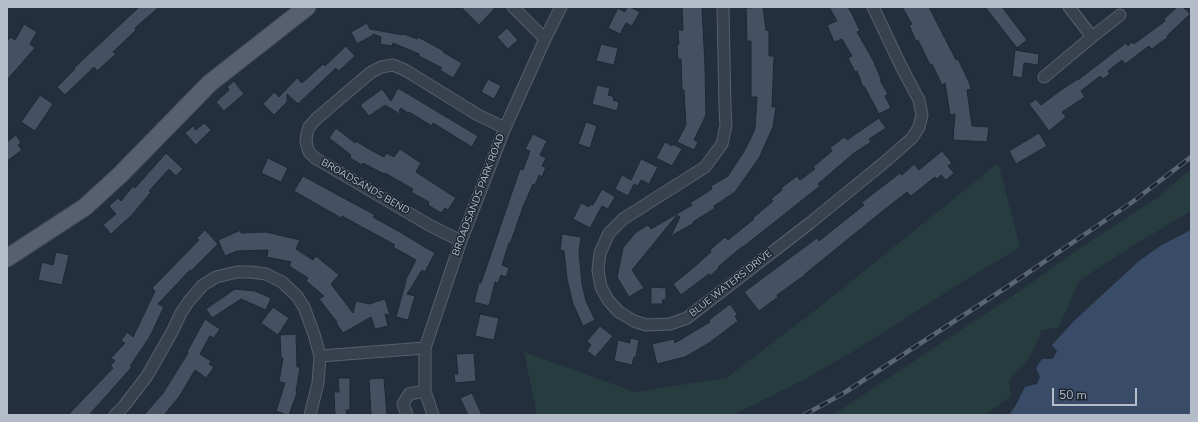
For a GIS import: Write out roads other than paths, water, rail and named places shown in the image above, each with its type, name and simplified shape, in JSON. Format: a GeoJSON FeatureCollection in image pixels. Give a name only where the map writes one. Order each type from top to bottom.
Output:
{"type":"FeatureCollection","features":[{"type":"Feature","properties":{"kind":"main road"},"geometry":{"type":"LineString","coordinates":[[7,258],[85,207],[120,176],[210,83],[307,7]]}},
{"type":"Feature","properties":{"kind":"street"},"geometry":{"type":"LineString","coordinates":[[513,7],[545,39]]}},
{"type":"Feature","properties":{"kind":"street","name":"BROADSANDS PARK ROAD"},"geometry":{"type":"LineString","coordinates":[[433,415],[425,391],[425,348],[461,241],[504,128],[561,7]]}},
{"type":"Feature","properties":{"kind":"street","name":"BLUE WATERS DRIVE"},"geometry":{"type":"LineString","coordinates":[[723,7],[726,125],[722,144],[705,167],[623,219],[609,233],[600,253],[598,270],[601,287],[608,300],[619,312],[634,321],[646,325],[670,324],[687,318],[810,223],[912,138],[919,127],[922,115],[919,100],[873,7]]}},
{"type":"Feature","properties":{"kind":"street"},"geometry":{"type":"LineString","coordinates":[[1069,7],[1092,36]]}},
{"type":"Feature","properties":{"kind":"street"},"geometry":{"type":"LineString","coordinates":[[1044,77],[1092,36],[1120,15]]}},
{"type":"Feature","properties":{"kind":"street","name":"BROADSANDS BEND"},"geometry":{"type":"LineString","coordinates":[[461,241],[429,225],[315,158],[309,152],[306,142],[306,134],[316,119],[370,73],[381,67],[393,65],[405,70],[478,115],[504,128]]}},
{"type":"Feature","properties":{"kind":"street"},"geometry":{"type":"LineString","coordinates":[[115,415],[124,406],[147,376],[188,301],[203,285],[216,277],[237,272],[266,274],[282,282],[297,296],[304,307],[320,356],[318,383],[310,415]]}},
{"type":"Feature","properties":{"kind":"street"},"geometry":{"type":"LineString","coordinates":[[320,356],[425,348]]}},
{"type":"Feature","properties":{"kind":"street"},"geometry":{"type":"LineString","coordinates":[[407,415],[403,404],[409,394],[425,391]]}},
{"type":"Feature","properties":{"kind":"water"},"geometry":{"type":"Polygon","coordinates":[[[1191,230],[1191,415],[1009,415],[1025,387],[1037,384],[1040,377],[1036,368],[1042,359],[1052,359],[1054,357],[1057,351],[1052,345],[1074,321],[1139,261],[1160,246],[1191,230]]]}},
{"type":"Feature","properties":{"kind":"railway"},"geometry":{"type":"LineString","coordinates":[[804,415],[844,393],[1010,285],[1131,203],[1191,157]]}}]}
